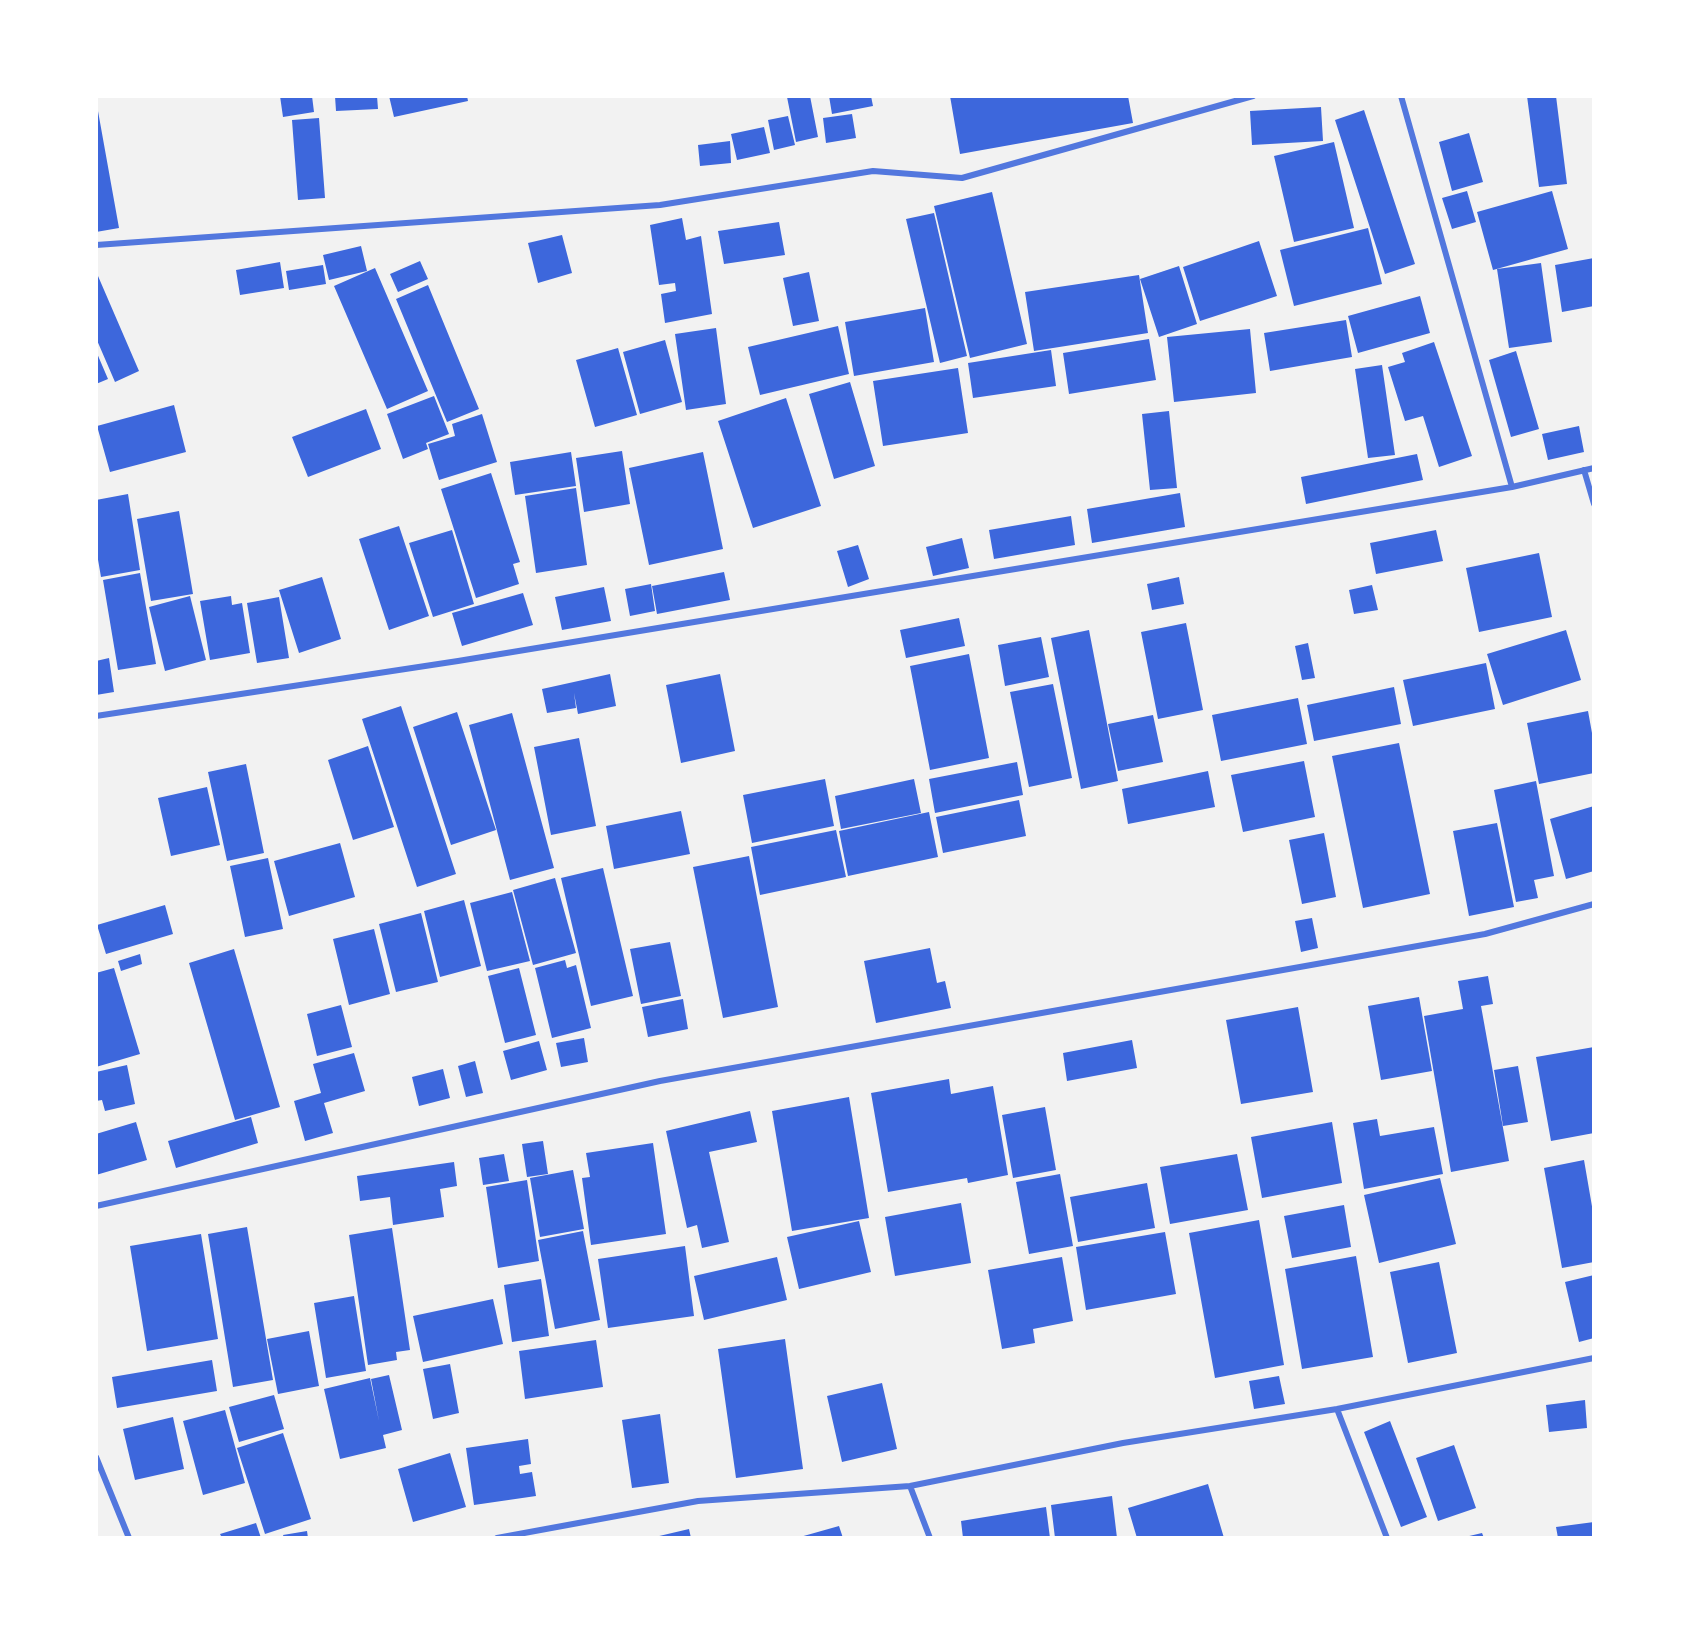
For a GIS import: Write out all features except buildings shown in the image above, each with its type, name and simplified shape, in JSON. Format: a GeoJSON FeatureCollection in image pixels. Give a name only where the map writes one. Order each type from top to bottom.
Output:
{"type":"FeatureCollection","features":[{"type":"Feature","properties":{"kind":"street"},"geometry":{"type":"LineString","coordinates":[[96,245],[660,205],[873,171],[962,178],[1253,96]]}},
{"type":"Feature","properties":{"kind":"street"},"geometry":{"type":"LineString","coordinates":[[1401,96],[1512,487]]}},
{"type":"Feature","properties":{"kind":"street"},"geometry":{"type":"LineString","coordinates":[[96,716],[458,661],[1512,487],[1594,468]]}},
{"type":"Feature","properties":{"kind":"street"},"geometry":{"type":"LineString","coordinates":[[1584,470],[1594,504]]}},
{"type":"Feature","properties":{"kind":"street"},"geometry":{"type":"LineString","coordinates":[[96,1206],[660,1081],[1485,934],[1594,904]]}},
{"type":"Feature","properties":{"kind":"street"},"geometry":{"type":"LineString","coordinates":[[497,1538],[698,1501],[910,1486],[1123,1443],[1337,1409],[1594,1358]]}},
{"type":"Feature","properties":{"kind":"street"},"geometry":{"type":"LineString","coordinates":[[1337,1409],[1387,1538]]}},
{"type":"Feature","properties":{"kind":"street"},"geometry":{"type":"LineString","coordinates":[[96,1457],[129,1538]]}},
{"type":"Feature","properties":{"kind":"street"},"geometry":{"type":"LineString","coordinates":[[910,1486],[930,1538]]}}]}
